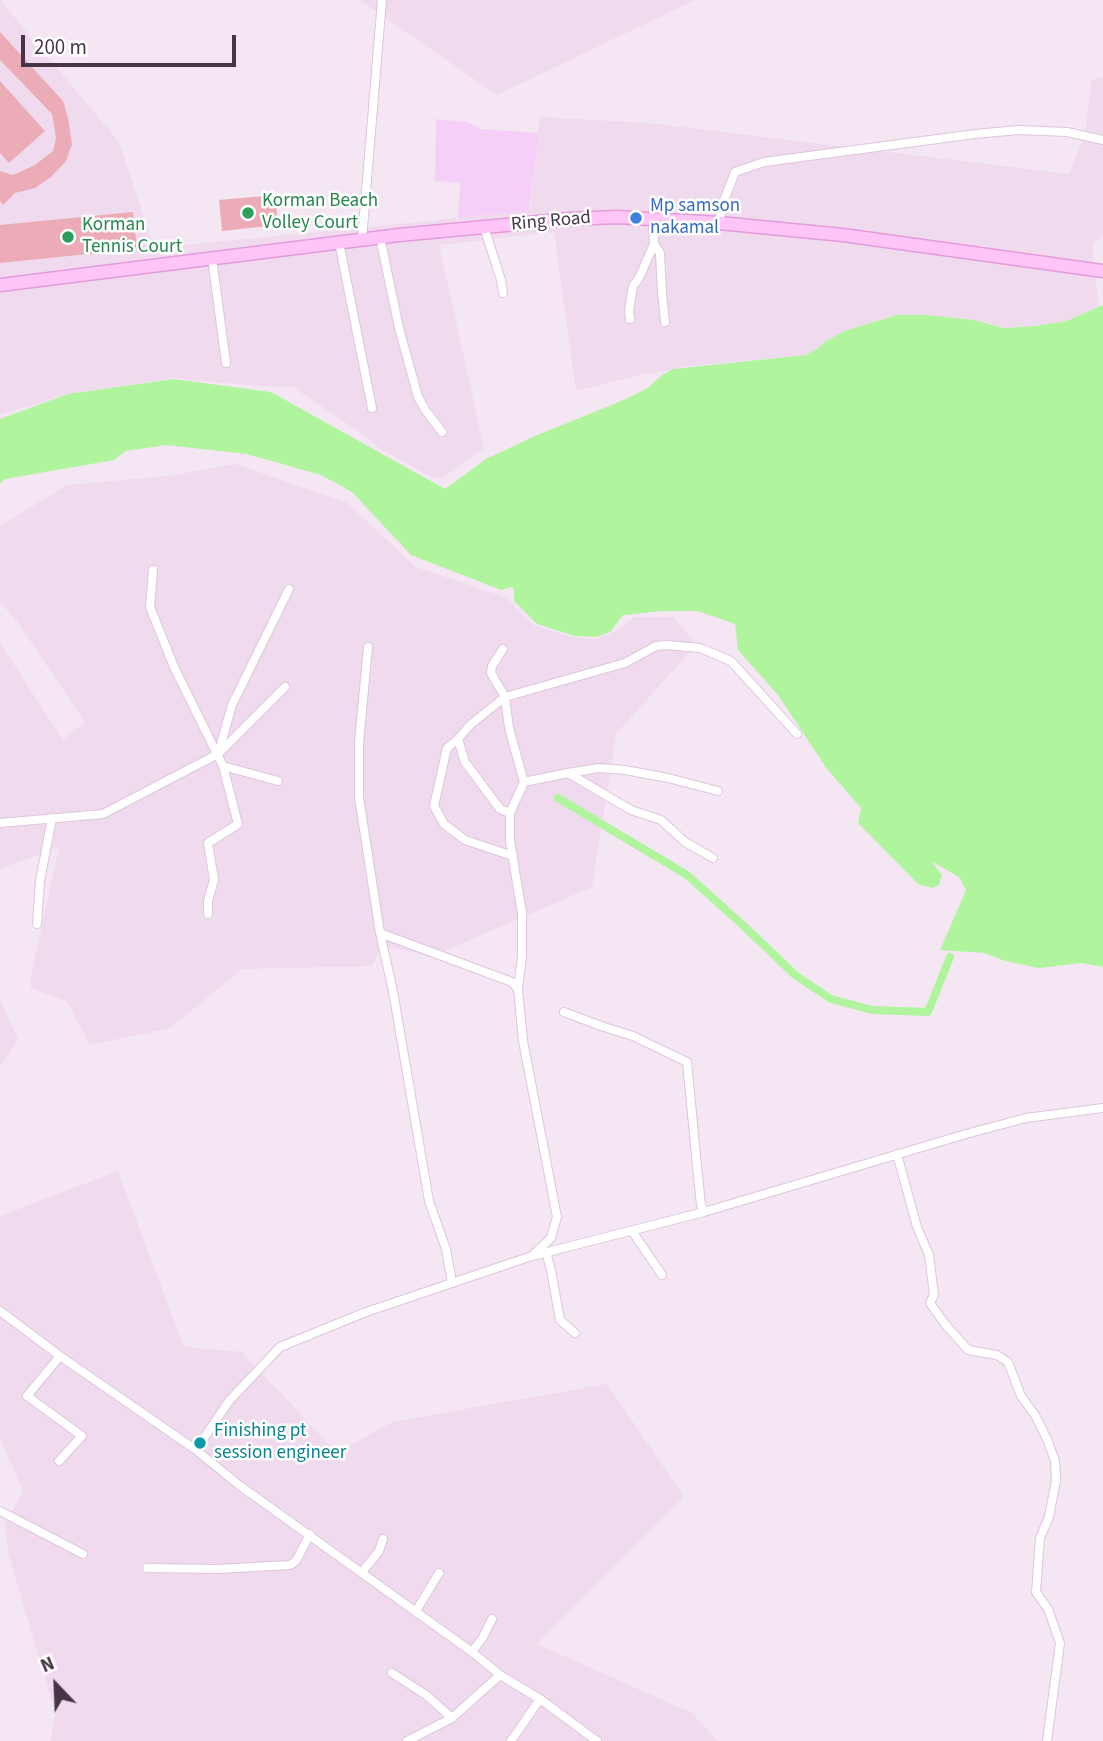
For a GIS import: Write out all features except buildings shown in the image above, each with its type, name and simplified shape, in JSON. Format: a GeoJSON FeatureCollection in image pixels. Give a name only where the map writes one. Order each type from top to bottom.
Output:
{"type":"FeatureCollection","features":[{"type":"Feature","properties":{"kind":"main road","name":"Ring Road"},"geometry":{"type":"LineString","coordinates":[[0,285],[380,237],[616,217],[719,223],[843,235],[1103,271]]}},
{"type":"Feature","properties":{"kind":"street"},"geometry":{"type":"LineString","coordinates":[[362,239],[382,0]]}},
{"type":"Feature","properties":{"kind":"street"},"geometry":{"type":"LineString","coordinates":[[719,223],[723,203],[735,172],[764,162],[1019,130],[1067,132],[1103,140]]}},
{"type":"Feature","properties":{"kind":"street"},"geometry":{"type":"LineString","coordinates":[[630,319],[633,286],[643,271],[654,244],[653,219]]}},
{"type":"Feature","properties":{"kind":"street"},"geometry":{"type":"LineString","coordinates":[[484,227],[503,293]]}},
{"type":"Feature","properties":{"kind":"street"},"geometry":{"type":"LineString","coordinates":[[380,237],[399,328],[418,397],[442,432]]}},
{"type":"Feature","properties":{"kind":"street"},"geometry":{"type":"LineString","coordinates":[[339,242],[372,408]]}},
{"type":"Feature","properties":{"kind":"street"},"geometry":{"type":"LineString","coordinates":[[654,244],[660,253],[665,322]]}},
{"type":"Feature","properties":{"kind":"street"},"geometry":{"type":"LineString","coordinates":[[212,258],[226,363]]}},
{"type":"Feature","properties":{"kind":"street"},"geometry":{"type":"LineString","coordinates":[[153,570],[150,607],[174,667],[223,766],[238,824],[208,843],[214,880],[208,901],[208,914]]}},
{"type":"Feature","properties":{"kind":"street"},"geometry":{"type":"LineString","coordinates":[[218,754],[232,705],[289,589]]}},
{"type":"Feature","properties":{"kind":"street"},"geometry":{"type":"LineString","coordinates":[[513,856],[465,840],[444,824],[434,806],[447,748],[470,724],[505,697],[625,663],[656,646],[700,648],[731,661],[797,734]]}},
{"type":"Feature","properties":{"kind":"street"},"geometry":{"type":"LineString","coordinates":[[368,647],[359,742],[359,797],[380,933],[393,991],[429,1201],[446,1250],[452,1283]]}},
{"type":"Feature","properties":{"kind":"street"},"geometry":{"type":"LineString","coordinates":[[503,649],[492,666],[491,673],[505,697],[509,728],[524,782],[510,813],[510,841],[522,913],[522,956],[518,989],[523,1041],[557,1217],[551,1238],[532,1255]]}},
{"type":"Feature","properties":{"kind":"street"},"geometry":{"type":"LineString","coordinates":[[0,823],[103,814],[218,754],[285,687]]}},
{"type":"Feature","properties":{"kind":"street"},"geometry":{"type":"LineString","coordinates":[[458,739],[465,762],[487,794],[500,808],[510,813]]}},
{"type":"Feature","properties":{"kind":"street"},"geometry":{"type":"LineString","coordinates":[[223,766],[278,781]]}},
{"type":"Feature","properties":{"kind":"street"},"geometry":{"type":"LineString","coordinates":[[524,782],[599,768],[668,778],[718,791]]}},
{"type":"Feature","properties":{"kind":"street"},"geometry":{"type":"LineString","coordinates":[[568,773],[631,810],[660,820],[685,842],[713,858]]}},
{"type":"Feature","properties":{"kind":"street"},"geometry":{"type":"LineString","coordinates":[[37,924],[40,881],[52,818]]}},
{"type":"Feature","properties":{"kind":"street"},"geometry":{"type":"LineString","coordinates":[[380,933],[512,982],[518,989]]}},
{"type":"Feature","properties":{"kind":"street"},"geometry":{"type":"LineString","coordinates":[[564,1012],[634,1036],[687,1062],[701,1205],[704,1212]]}},
{"type":"Feature","properties":{"kind":"street"},"geometry":{"type":"LineString","coordinates":[[196,1450],[229,1401],[280,1347],[366,1312],[532,1255],[704,1212],[1026,1118],[1103,1108]]}},
{"type":"Feature","properties":{"kind":"street"},"geometry":{"type":"LineString","coordinates":[[897,1154],[917,1227],[929,1255],[934,1295],[930,1303],[945,1325],[968,1350],[997,1355],[1008,1362],[1021,1396],[1035,1415],[1055,1461],[1056,1480],[1049,1517],[1040,1538],[1036,1592],[1048,1609],[1060,1643],[1047,1741]]}},
{"type":"Feature","properties":{"kind":"street"},"geometry":{"type":"LineString","coordinates":[[632,1231],[662,1276]]}},
{"type":"Feature","properties":{"kind":"street"},"geometry":{"type":"LineString","coordinates":[[546,1252],[560,1320],[575,1333]]}},
{"type":"Feature","properties":{"kind":"street"},"geometry":{"type":"LineString","coordinates":[[0,1311],[196,1450],[239,1485],[310,1534],[500,1675],[540,1699],[597,1741]]}},
{"type":"Feature","properties":{"kind":"street"},"geometry":{"type":"LineString","coordinates":[[59,1461],[82,1436],[27,1396],[60,1356]]}},
{"type":"Feature","properties":{"kind":"street"},"geometry":{"type":"LineString","coordinates":[[0,1511],[83,1554]]}},
{"type":"Feature","properties":{"kind":"street"},"geometry":{"type":"LineString","coordinates":[[147,1568],[219,1569],[290,1565],[296,1561],[310,1534]]}},
{"type":"Feature","properties":{"kind":"street"},"geometry":{"type":"LineString","coordinates":[[362,1572],[379,1551],[383,1539]]}},
{"type":"Feature","properties":{"kind":"street"},"geometry":{"type":"LineString","coordinates":[[415,1611],[439,1573]]}},
{"type":"Feature","properties":{"kind":"street"},"geometry":{"type":"LineString","coordinates":[[472,1652],[492,1619]]}},
{"type":"Feature","properties":{"kind":"street"},"geometry":{"type":"LineString","coordinates":[[392,1673],[426,1695],[452,1717]]}},
{"type":"Feature","properties":{"kind":"street"},"geometry":{"type":"LineString","coordinates":[[407,1741],[452,1717],[500,1675]]}},
{"type":"Feature","properties":{"kind":"street"},"geometry":{"type":"LineString","coordinates":[[511,1741],[540,1699]]}},
{"type":"Feature","properties":{"kind":"shaded area"},"geometry":{"type":"Polygon","coordinates":[[[0,0],[119,142],[154,248],[530,211],[540,117],[648,123],[1069,174],[1085,134],[1092,80],[1103,77],[1103,235],[1092,246],[1099,306],[1066,321],[1003,328],[984,322],[897,315],[847,330],[806,355],[680,367],[576,391],[554,232],[439,245],[484,448],[442,478],[436,479],[380,449],[293,387],[173,378],[67,394],[0,415],[0,0]]]}},
{"type":"Feature","properties":{"kind":"shaded area"},"geometry":{"type":"Polygon","coordinates":[[[360,0],[695,0],[497,95],[360,0]]]}},
{"type":"Feature","properties":{"kind":"shaded area"},"geometry":{"type":"Polygon","coordinates":[[[0,32],[63,101],[72,144],[66,161],[51,177],[35,188],[15,193],[3,205],[0,201],[0,171],[13,175],[35,165],[53,151],[56,138],[52,114],[0,60],[0,32]]]}},
{"type":"Feature","properties":{"kind":"shaded area"},"geometry":{"type":"Polygon","coordinates":[[[0,81],[45,131],[9,163],[0,153],[0,81]]]}},
{"type":"Feature","properties":{"kind":"shaded area"},"geometry":{"type":"Polygon","coordinates":[[[436,119],[468,122],[481,129],[539,133],[529,211],[458,218],[460,183],[435,181],[436,119]]]}},
{"type":"Feature","properties":{"kind":"shaded area","name":"Korman Beach Volley Court"},"geometry":{"type":"Polygon","coordinates":[[[275,195],[278,225],[222,231],[219,200],[275,195]]]}},
{"type":"Feature","properties":{"kind":"shaded area","name":"Korman Tennis Court"},"geometry":{"type":"Polygon","coordinates":[[[133,212],[137,249],[0,263],[0,225],[133,212]]]}},
{"type":"Feature","properties":{"kind":"shaded area"},"geometry":{"type":"Polygon","coordinates":[[[1103,305],[1103,967],[1082,963],[1039,968],[1005,961],[984,953],[940,950],[966,890],[959,877],[931,861],[942,875],[939,885],[932,888],[918,884],[858,823],[861,808],[827,769],[778,695],[738,650],[735,624],[698,611],[663,611],[623,615],[610,632],[596,637],[575,636],[537,624],[514,601],[512,587],[501,590],[411,555],[352,492],[321,475],[247,454],[166,445],[126,451],[114,460],[5,479],[0,484],[0,419],[68,394],[173,379],[271,392],[445,489],[486,459],[626,399],[648,388],[673,369],[806,355],[847,330],[897,315],[974,320],[1003,328],[1066,321],[1103,305]]]}},
{"type":"Feature","properties":{"kind":"shaded area"},"geometry":{"type":"Polygon","coordinates":[[[236,464],[347,503],[416,567],[505,597],[535,626],[575,638],[596,639],[612,634],[634,617],[673,617],[697,644],[616,734],[592,887],[431,957],[382,945],[372,966],[242,969],[170,1028],[90,1045],[67,1002],[31,988],[31,976],[59,847],[0,869],[0,643],[63,740],[85,722],[16,620],[0,602],[0,526],[67,485],[169,476],[236,464]]]}},
{"type":"Feature","properties":{"kind":"shaded area"},"geometry":{"type":"Polygon","coordinates":[[[0,999],[18,1040],[0,1067],[0,999]]]}},
{"type":"Feature","properties":{"kind":"shaded area"},"geometry":{"type":"Polygon","coordinates":[[[118,1171],[184,1347],[242,1352],[337,1453],[392,1422],[607,1384],[684,1497],[537,1644],[692,1713],[718,1741],[51,1741],[55,1713],[8,1552],[5,1523],[23,1491],[0,1438],[0,1216],[118,1171]]]}},
{"type":"Feature","properties":{"kind":"waterway"},"geometry":{"type":"LineString","coordinates":[[558,798],[687,875],[795,975],[831,999],[872,1010],[928,1012],[950,957]]}},
{"type":"Feature","properties":{"kind":"place","name":"Korman Beach Volley Court"},"geometry":{"type":"Point","coordinates":[248,213]}},
{"type":"Feature","properties":{"kind":"place","name":"Mp samson nakamal"},"geometry":{"type":"Point","coordinates":[636,218]}},
{"type":"Feature","properties":{"kind":"place","name":"Korman Tennis Court"},"geometry":{"type":"Point","coordinates":[68,237]}},
{"type":"Feature","properties":{"kind":"place","name":"Finishing pt session engineer"},"geometry":{"type":"Point","coordinates":[200,1443]}}]}
